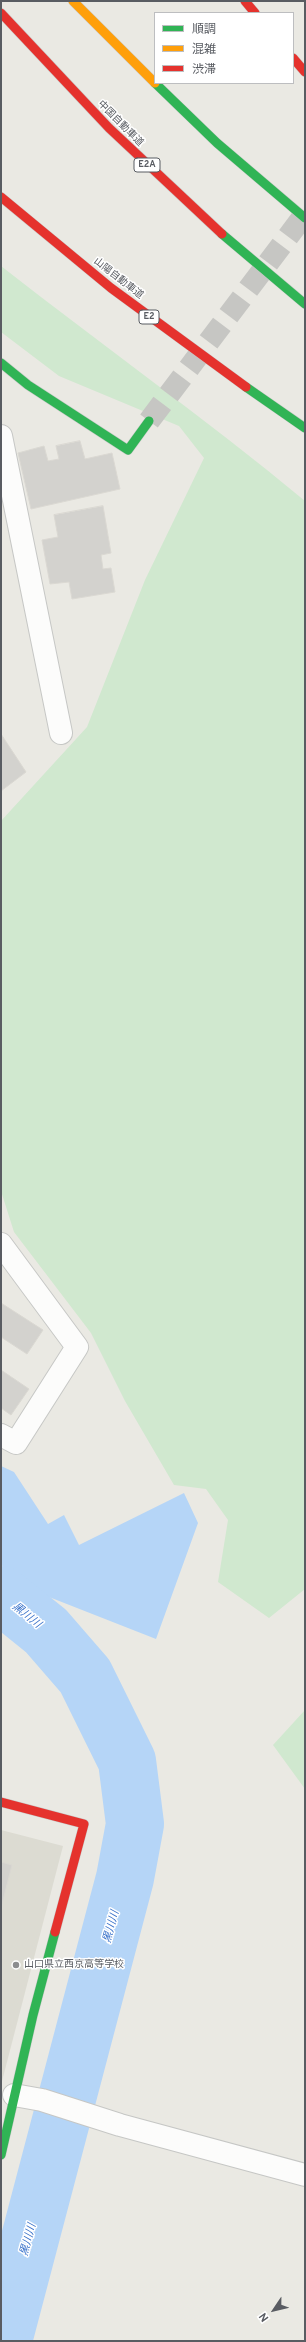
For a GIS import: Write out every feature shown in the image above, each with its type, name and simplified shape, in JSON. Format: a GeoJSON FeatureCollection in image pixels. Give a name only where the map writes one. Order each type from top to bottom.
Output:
{"type":"FeatureCollection","features":[{"type":"Feature","properties":{"kind":"main road"},"geometry":{"type":"LineString","coordinates":[[74,1],[154,82]]}},
{"type":"Feature","properties":{"kind":"main road"},"geometry":{"type":"LineString","coordinates":[[245,1],[254,12]]}},
{"type":"Feature","properties":{"kind":"main road","name":"中国自動車道"},"geometry":{"type":"LineString","coordinates":[[1,13],[49,67],[128,148],[252,261],[305,304]]}},
{"type":"Feature","properties":{"kind":"main road"},"geometry":{"type":"LineString","coordinates":[[294,59],[305,72]]}},
{"type":"Feature","properties":{"kind":"main road"},"geometry":{"type":"LineString","coordinates":[[156,84],[217,143],[305,218]]}},
{"type":"Feature","properties":{"kind":"main road","name":"山陽自動車道"},"geometry":{"type":"LineString","coordinates":[[1,197],[41,233],[195,353],[305,428]]}},
{"type":"Feature","properties":{"kind":"main road"},"geometry":{"type":"LineString","coordinates":[[1,363],[28,385],[128,450],[149,421]]}},
{"type":"Feature","properties":{"kind":"main road"},"geometry":{"type":"LineString","coordinates":[[1,1802],[84,1824],[58,1916],[14,2095],[1,2155]]}},
{"type":"Feature","properties":{"kind":"street"},"geometry":{"type":"LineString","coordinates":[[1,436],[61,733]]}},
{"type":"Feature","properties":{"kind":"street"},"geometry":{"type":"LineString","coordinates":[[1,1244],[77,1347],[16,1443],[1,1435]]}},
{"type":"Feature","properties":{"kind":"street"},"geometry":{"type":"LineString","coordinates":[[14,2095],[42,2100],[120,2125],[305,2175]]}},
{"type":"Feature","properties":{"kind":"shaded area","name":"山口県立西京高等学校"},"geometry":{"type":"Polygon","coordinates":[[[1,1830],[63,1846],[1,2085],[1,1830]]]}},
{"type":"Feature","properties":{"kind":"green space"},"geometry":{"type":"Polygon","coordinates":[[[1,266],[192,411],[305,501],[305,1589],[269,1618],[218,1582],[228,1520],[206,1489],[174,1485],[125,1401],[91,1333],[14,1232],[1,1191],[1,821],[87,727],[145,580],[204,458],[179,426],[59,376],[1,332],[1,266]]]}},
{"type":"Feature","properties":{"kind":"green space"},"geometry":{"type":"Polygon","coordinates":[[[305,1710],[305,1789],[273,1745],[305,1710]]]}},
{"type":"Feature","properties":{"kind":"water"},"geometry":{"type":"Polygon","coordinates":[[[1,1466],[14,1472],[48,1524],[64,1515],[79,1545],[184,1493],[198,1523],[156,1639],[49,1597],[1,1565],[1,1466]]]}},
{"type":"Feature","properties":{"kind":"building"},"geometry":{"type":"Polygon","coordinates":[[[80,441],[85,459],[112,453],[120,489],[31,509],[18,453],[44,446],[48,461],[59,459],[56,446],[80,441]]]}},
{"type":"Feature","properties":{"kind":"building"},"geometry":{"type":"Polygon","coordinates":[[[103,506],[111,553],[101,555],[103,569],[111,568],[115,592],[72,599],[69,582],[50,584],[42,540],[58,537],[54,515],[103,506]]]}},
{"type":"Feature","properties":{"kind":"building"},"geometry":{"type":"Polygon","coordinates":[[[1,734],[26,772],[1,791],[1,734]]]}},
{"type":"Feature","properties":{"kind":"building"},"geometry":{"type":"Polygon","coordinates":[[[1,1303],[43,1330],[27,1354],[1,1337],[1,1303]]]}},
{"type":"Feature","properties":{"kind":"building"},"geometry":{"type":"Polygon","coordinates":[[[1,1370],[29,1389],[11,1415],[1,1408],[1,1370]]]}},
{"type":"Feature","properties":{"kind":"building"},"geometry":{"type":"Polygon","coordinates":[[[1,1862],[12,1865],[1,1908],[1,1862]]]}},
{"type":"Feature","properties":{"kind":"waterway","name":"黒川川"},"geometry":{"type":"LineString","coordinates":[[1,1595],[46,1631],[85,1676],[127,1761],[135,1824],[125,1878],[3,2341]]}},
{"type":"Feature","properties":{"kind":"tunnel"},"geometry":{"type":"LineString","coordinates":[[149,421],[305,214]]}},
{"type":"Feature","properties":{"kind":"traffic: fast"},"geometry":{"type":"LineString","coordinates":[[156,84],[217,143],[305,218]]}},
{"type":"Feature","properties":{"kind":"traffic: fast"},"geometry":{"type":"LineString","coordinates":[[222,234],[305,304]]}},
{"type":"Feature","properties":{"kind":"traffic: fast"},"geometry":{"type":"LineString","coordinates":[[1,363],[28,385],[128,450],[149,421]]}},
{"type":"Feature","properties":{"kind":"traffic: fast"},"geometry":{"type":"LineString","coordinates":[[246,387],[305,428]]}},
{"type":"Feature","properties":{"kind":"traffic: fast"},"geometry":{"type":"LineString","coordinates":[[1,2155],[33,2015],[55,1932]]}},
{"type":"Feature","properties":{"kind":"traffic: slow"},"geometry":{"type":"LineString","coordinates":[[73,1],[154,82]]}},
{"type":"Feature","properties":{"kind":"traffic: jam"},"geometry":{"type":"LineString","coordinates":[[245,1],[254,12]]}},
{"type":"Feature","properties":{"kind":"traffic: jam"},"geometry":{"type":"LineString","coordinates":[[1,13],[109,128],[222,234]]}},
{"type":"Feature","properties":{"kind":"traffic: jam"},"geometry":{"type":"LineString","coordinates":[[294,59],[305,72]]}},
{"type":"Feature","properties":{"kind":"traffic: jam"},"geometry":{"type":"LineString","coordinates":[[1,197],[111,288],[246,387]]}},
{"type":"Feature","properties":{"kind":"traffic: jam"},"geometry":{"type":"LineString","coordinates":[[1,1802],[84,1824],[55,1932]]}},
{"type":"Feature","properties":{"kind":"place","name":"山口県立西京高等学校"},"geometry":{"type":"Point","coordinates":[16,1965]}}]}
